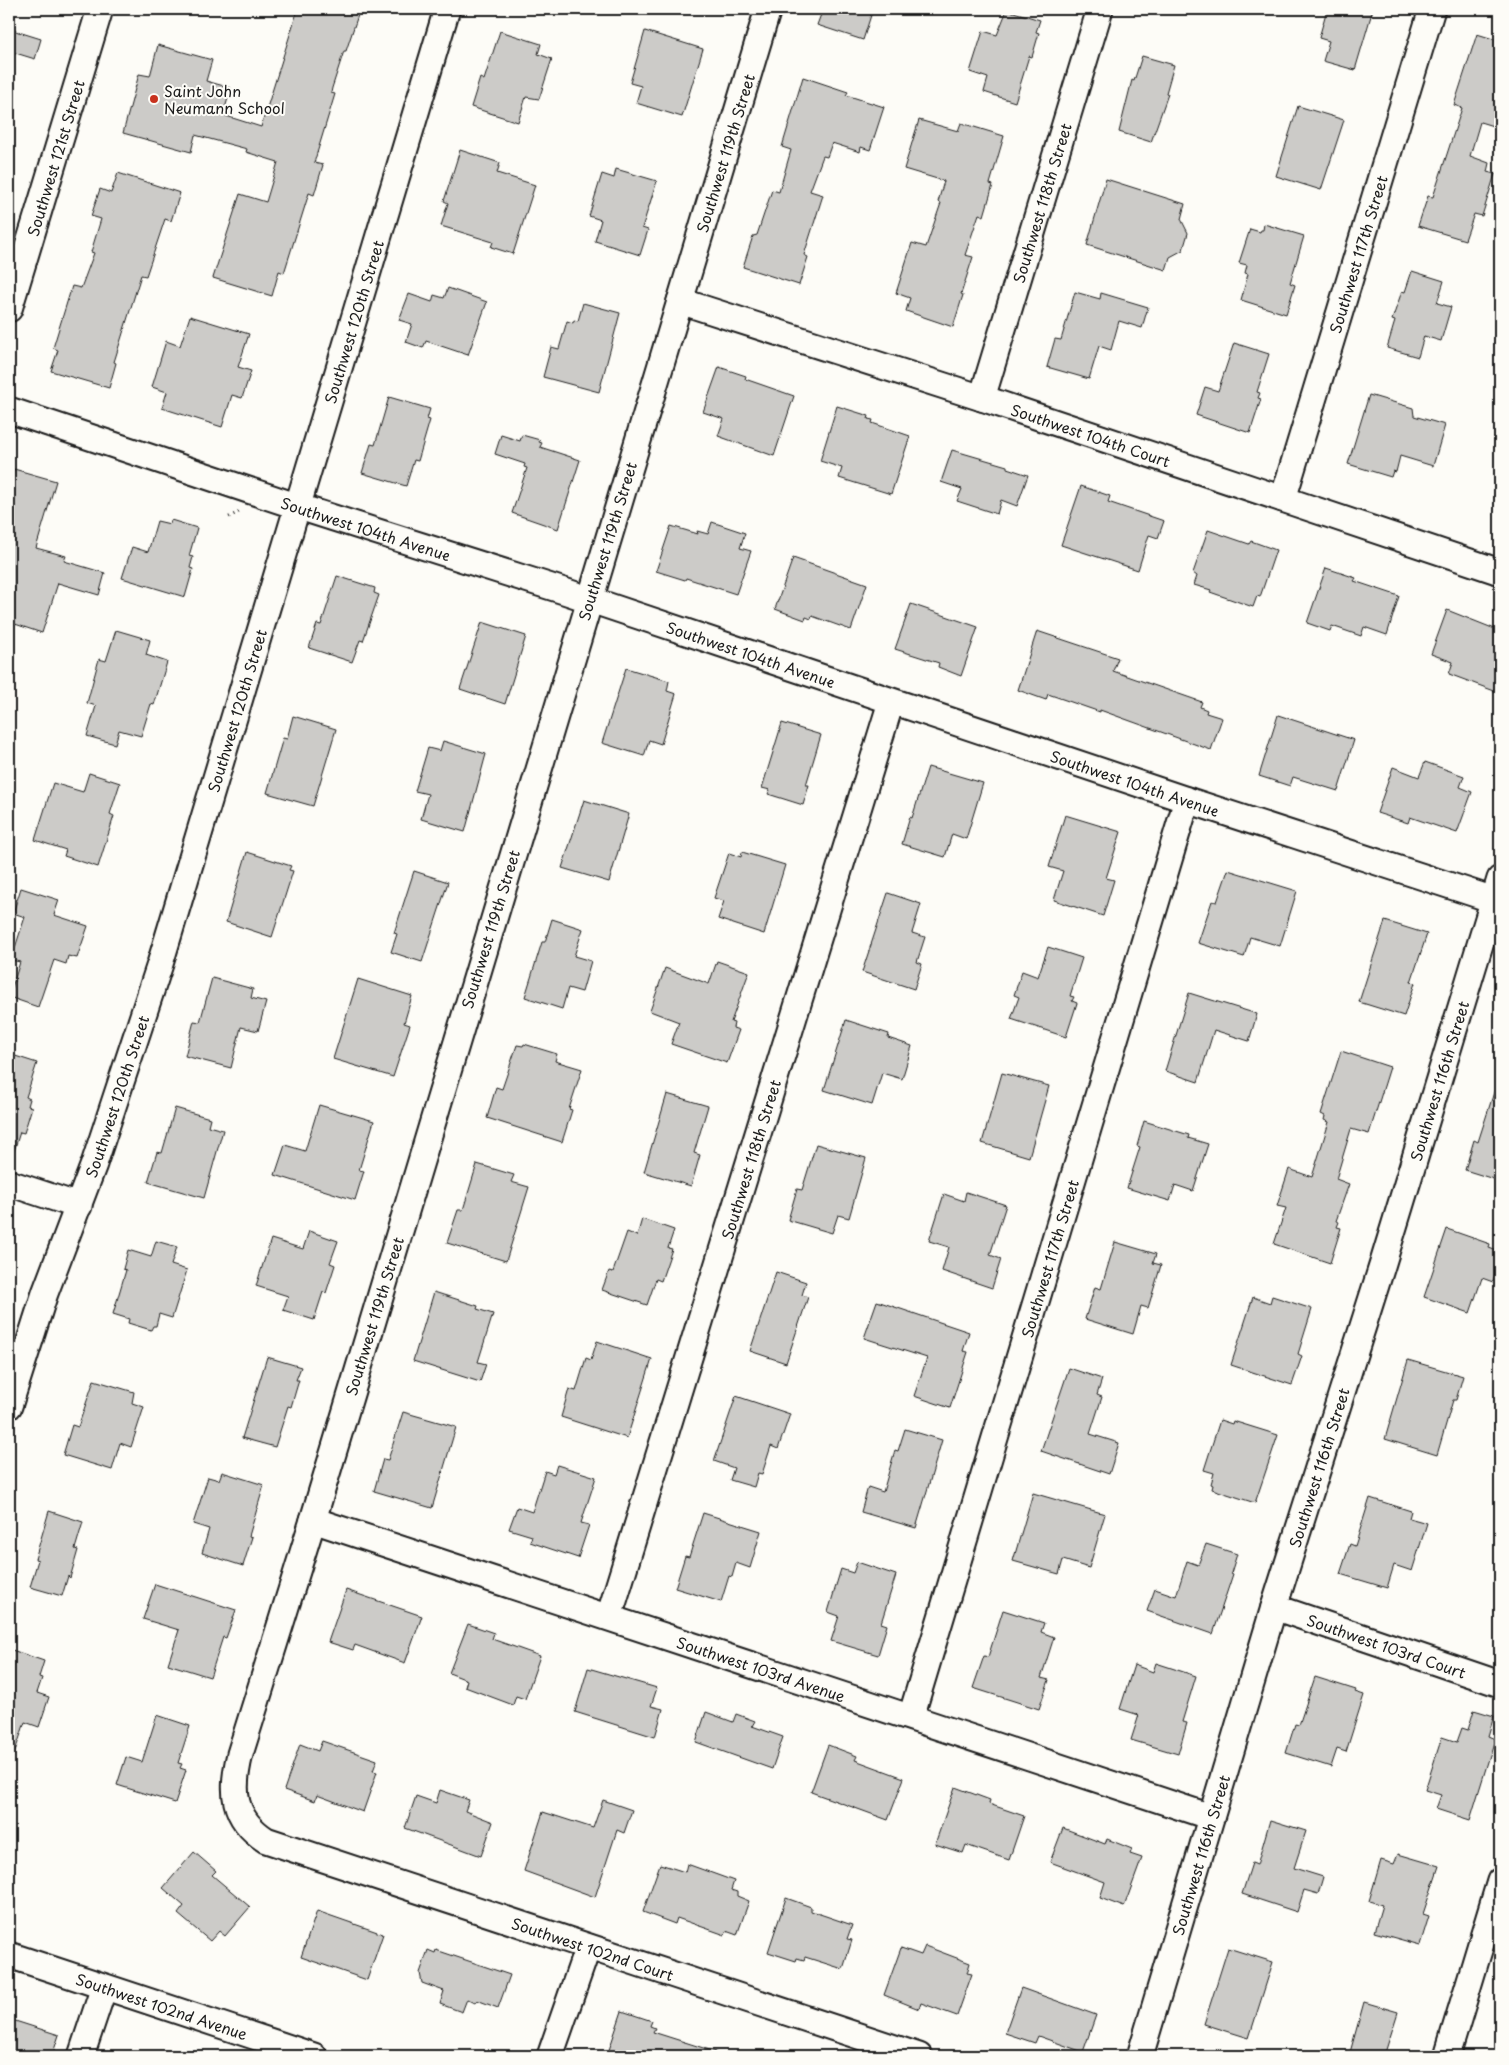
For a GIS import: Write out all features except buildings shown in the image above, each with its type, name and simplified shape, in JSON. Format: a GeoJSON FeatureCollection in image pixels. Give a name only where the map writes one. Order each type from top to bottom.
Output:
{"type":"FeatureCollection","features":[{"type":"Feature","properties":{"kind":"street","name":"Southwest 121st Street"},"geometry":{"type":"LineString","coordinates":[[9,309],[100,9]]}},
{"type":"Feature","properties":{"kind":"street","name":"Southwest 120th Street"},"geometry":{"type":"LineString","coordinates":[[9,1406],[45,1293],[94,1164],[160,964],[296,506],[447,9]]}},
{"type":"Feature","properties":{"kind":"street","name":"Southwest 119th Street"},"geometry":{"type":"LineString","coordinates":[[266,1840],[254,1830],[239,1811],[234,1794],[240,1754],[313,1520],[768,9]]}},
{"type":"Feature","properties":{"kind":"street","name":"Southwest 118th Street"},"geometry":{"type":"LineString","coordinates":[[982,398],[1100,9]]}},
{"type":"Feature","properties":{"kind":"street","name":"Southwest 117th Street"},"geometry":{"type":"LineString","coordinates":[[1283,499],[1432,9]]}},
{"type":"Feature","properties":{"kind":"street","name":"Southwest 104th Court"},"geometry":{"type":"LineString","coordinates":[[680,301],[982,398],[1500,572]]}},
{"type":"Feature","properties":{"kind":"street","name":"Southwest 104th Avenue"},"geometry":{"type":"LineString","coordinates":[[9,410],[296,506],[589,600],[1187,800],[1497,890]]}},
{"type":"Feature","properties":{"kind":"street","name":"Southwest 118th Street"},"geometry":{"type":"LineString","coordinates":[[609,1617],[891,702]]}},
{"type":"Feature","properties":{"kind":"street","name":"Southwest 117th Street"},"geometry":{"type":"LineString","coordinates":[[911,1718],[1187,800]]}},
{"type":"Feature","properties":{"kind":"street","name":"Southwest 116th Street"},"geometry":{"type":"LineString","coordinates":[[1140,2056],[1274,1607],[1382,1266],[1497,890]]}},
{"type":"Feature","properties":{"kind":"street"},"geometry":{"type":"LineString","coordinates":[[9,1183],[79,1206]]}},
{"type":"Feature","properties":{"kind":"street","name":"Southwest 103rd Avenue"},"geometry":{"type":"LineString","coordinates":[[313,1520],[1211,1817]]}},
{"type":"Feature","properties":{"kind":"street","name":"Southwest 103rd Court"},"geometry":{"type":"LineString","coordinates":[[1274,1607],[1500,1684]]}},
{"type":"Feature","properties":{"kind":"street","name":"Southwest 102nd Court"},"geometry":{"type":"LineString","coordinates":[[266,1840],[919,2056]]}},
{"type":"Feature","properties":{"kind":"street"},"geometry":{"type":"LineString","coordinates":[[1447,2056],[1496,1913],[1500,1880]]}},
{"type":"Feature","properties":{"kind":"street"},"geometry":{"type":"LineString","coordinates":[[550,2056],[588,1947]]}},
{"type":"Feature","properties":{"kind":"street","name":"Southwest 102nd Avenue"},"geometry":{"type":"LineString","coordinates":[[9,1955],[314,2056]]}},
{"type":"Feature","properties":{"kind":"street"},"geometry":{"type":"LineString","coordinates":[[81,2056],[104,1987]]}},
{"type":"Feature","properties":{"kind":"place","name":"Saint John Neumann School"},"geometry":{"type":"Point","coordinates":[154,99]}}]}
